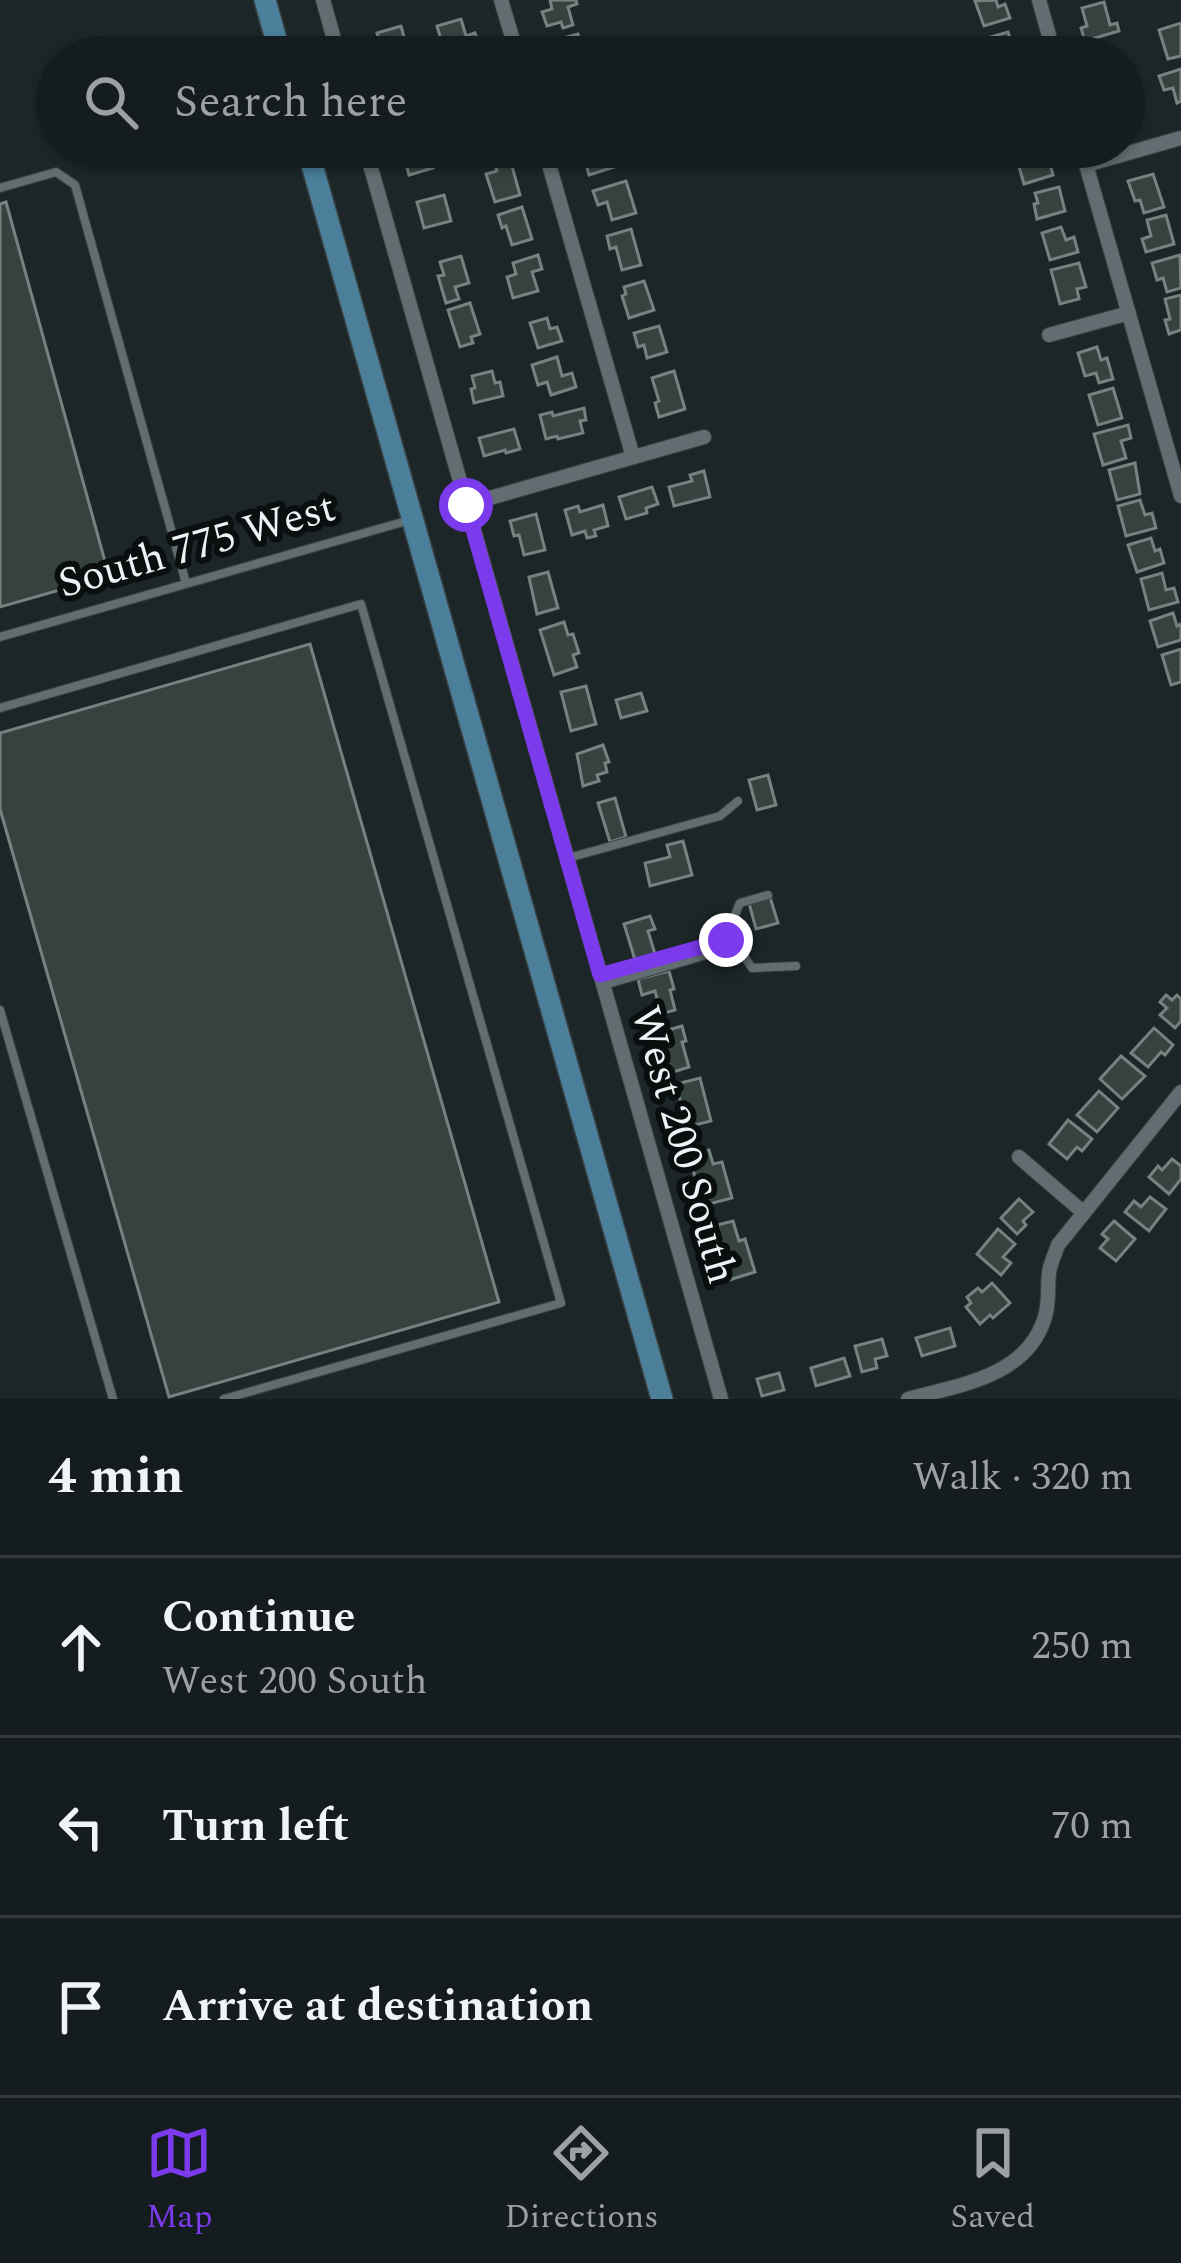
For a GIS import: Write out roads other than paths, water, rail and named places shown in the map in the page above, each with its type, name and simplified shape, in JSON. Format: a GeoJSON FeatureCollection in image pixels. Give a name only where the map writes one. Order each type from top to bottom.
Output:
{"type":"FeatureCollection","features":[{"type":"Feature","properties":{"kind":"main road"},"geometry":{"type":"LineString","coordinates":[[265,0],[275,36]]}},
{"type":"Feature","properties":{"kind":"main road"},"geometry":{"type":"LineString","coordinates":[[313,168],[662,1399]]}},
{"type":"Feature","properties":{"kind":"street"},"geometry":{"type":"LineString","coordinates":[[323,0],[333,36]]}},
{"type":"Feature","properties":{"kind":"street"},"geometry":{"type":"LineString","coordinates":[[501,0],[512,36]]}},
{"type":"Feature","properties":{"kind":"street"},"geometry":{"type":"LineString","coordinates":[[1039,0],[1049,36]]}},
{"type":"Feature","properties":{"kind":"street"},"geometry":{"type":"LineString","coordinates":[[1145,148],[1181,138]]}},
{"type":"Feature","properties":{"kind":"street","name":"West 200 South"},"geometry":{"type":"LineString","coordinates":[[371,168],[721,1399]]}},
{"type":"Feature","properties":{"kind":"street"},"geometry":{"type":"LineString","coordinates":[[550,168],[633,458]]}},
{"type":"Feature","properties":{"kind":"street"},"geometry":{"type":"LineString","coordinates":[[1087,168],[1181,496]]}},
{"type":"Feature","properties":{"kind":"street"},"geometry":{"type":"LineString","coordinates":[[1049,335],[1129,313]]}},
{"type":"Feature","properties":{"kind":"street"},"geometry":{"type":"LineString","coordinates":[[466,505],[704,437]]}},
{"type":"Feature","properties":{"kind":"street"},"geometry":{"type":"LineString","coordinates":[[908,1399],[1011,1365],[1031,1346],[1044,1323],[1049,1272],[1058,1245],[1181,1092]]}},
{"type":"Feature","properties":{"kind":"street"},"geometry":{"type":"LineString","coordinates":[[1018,1157],[1084,1213]]}},
{"type":"Feature","properties":{"kind":"lane"},"geometry":{"type":"LineString","coordinates":[[0,188],[56,172],[74,184],[186,584]]}},
{"type":"Feature","properties":{"kind":"lane","name":"South 775 West"},"geometry":{"type":"LineString","coordinates":[[0,637],[412,519]]}},
{"type":"Feature","properties":{"kind":"lane"},"geometry":{"type":"LineString","coordinates":[[0,708],[362,604],[561,1303],[224,1399]]}},
{"type":"Feature","properties":{"kind":"lane"},"geometry":{"type":"LineString","coordinates":[[566,859],[720,816],[737,802]]}},
{"type":"Feature","properties":{"kind":"lane"},"geometry":{"type":"LineString","coordinates":[[601,980],[726,940],[740,903],[768,895]]}},
{"type":"Feature","properties":{"kind":"lane"},"geometry":{"type":"LineString","coordinates":[[601,980],[737,946],[752,968],[796,966]]}},
{"type":"Feature","properties":{"kind":"lane"},"geometry":{"type":"LineString","coordinates":[[0,1010],[112,1399]]}}]}
